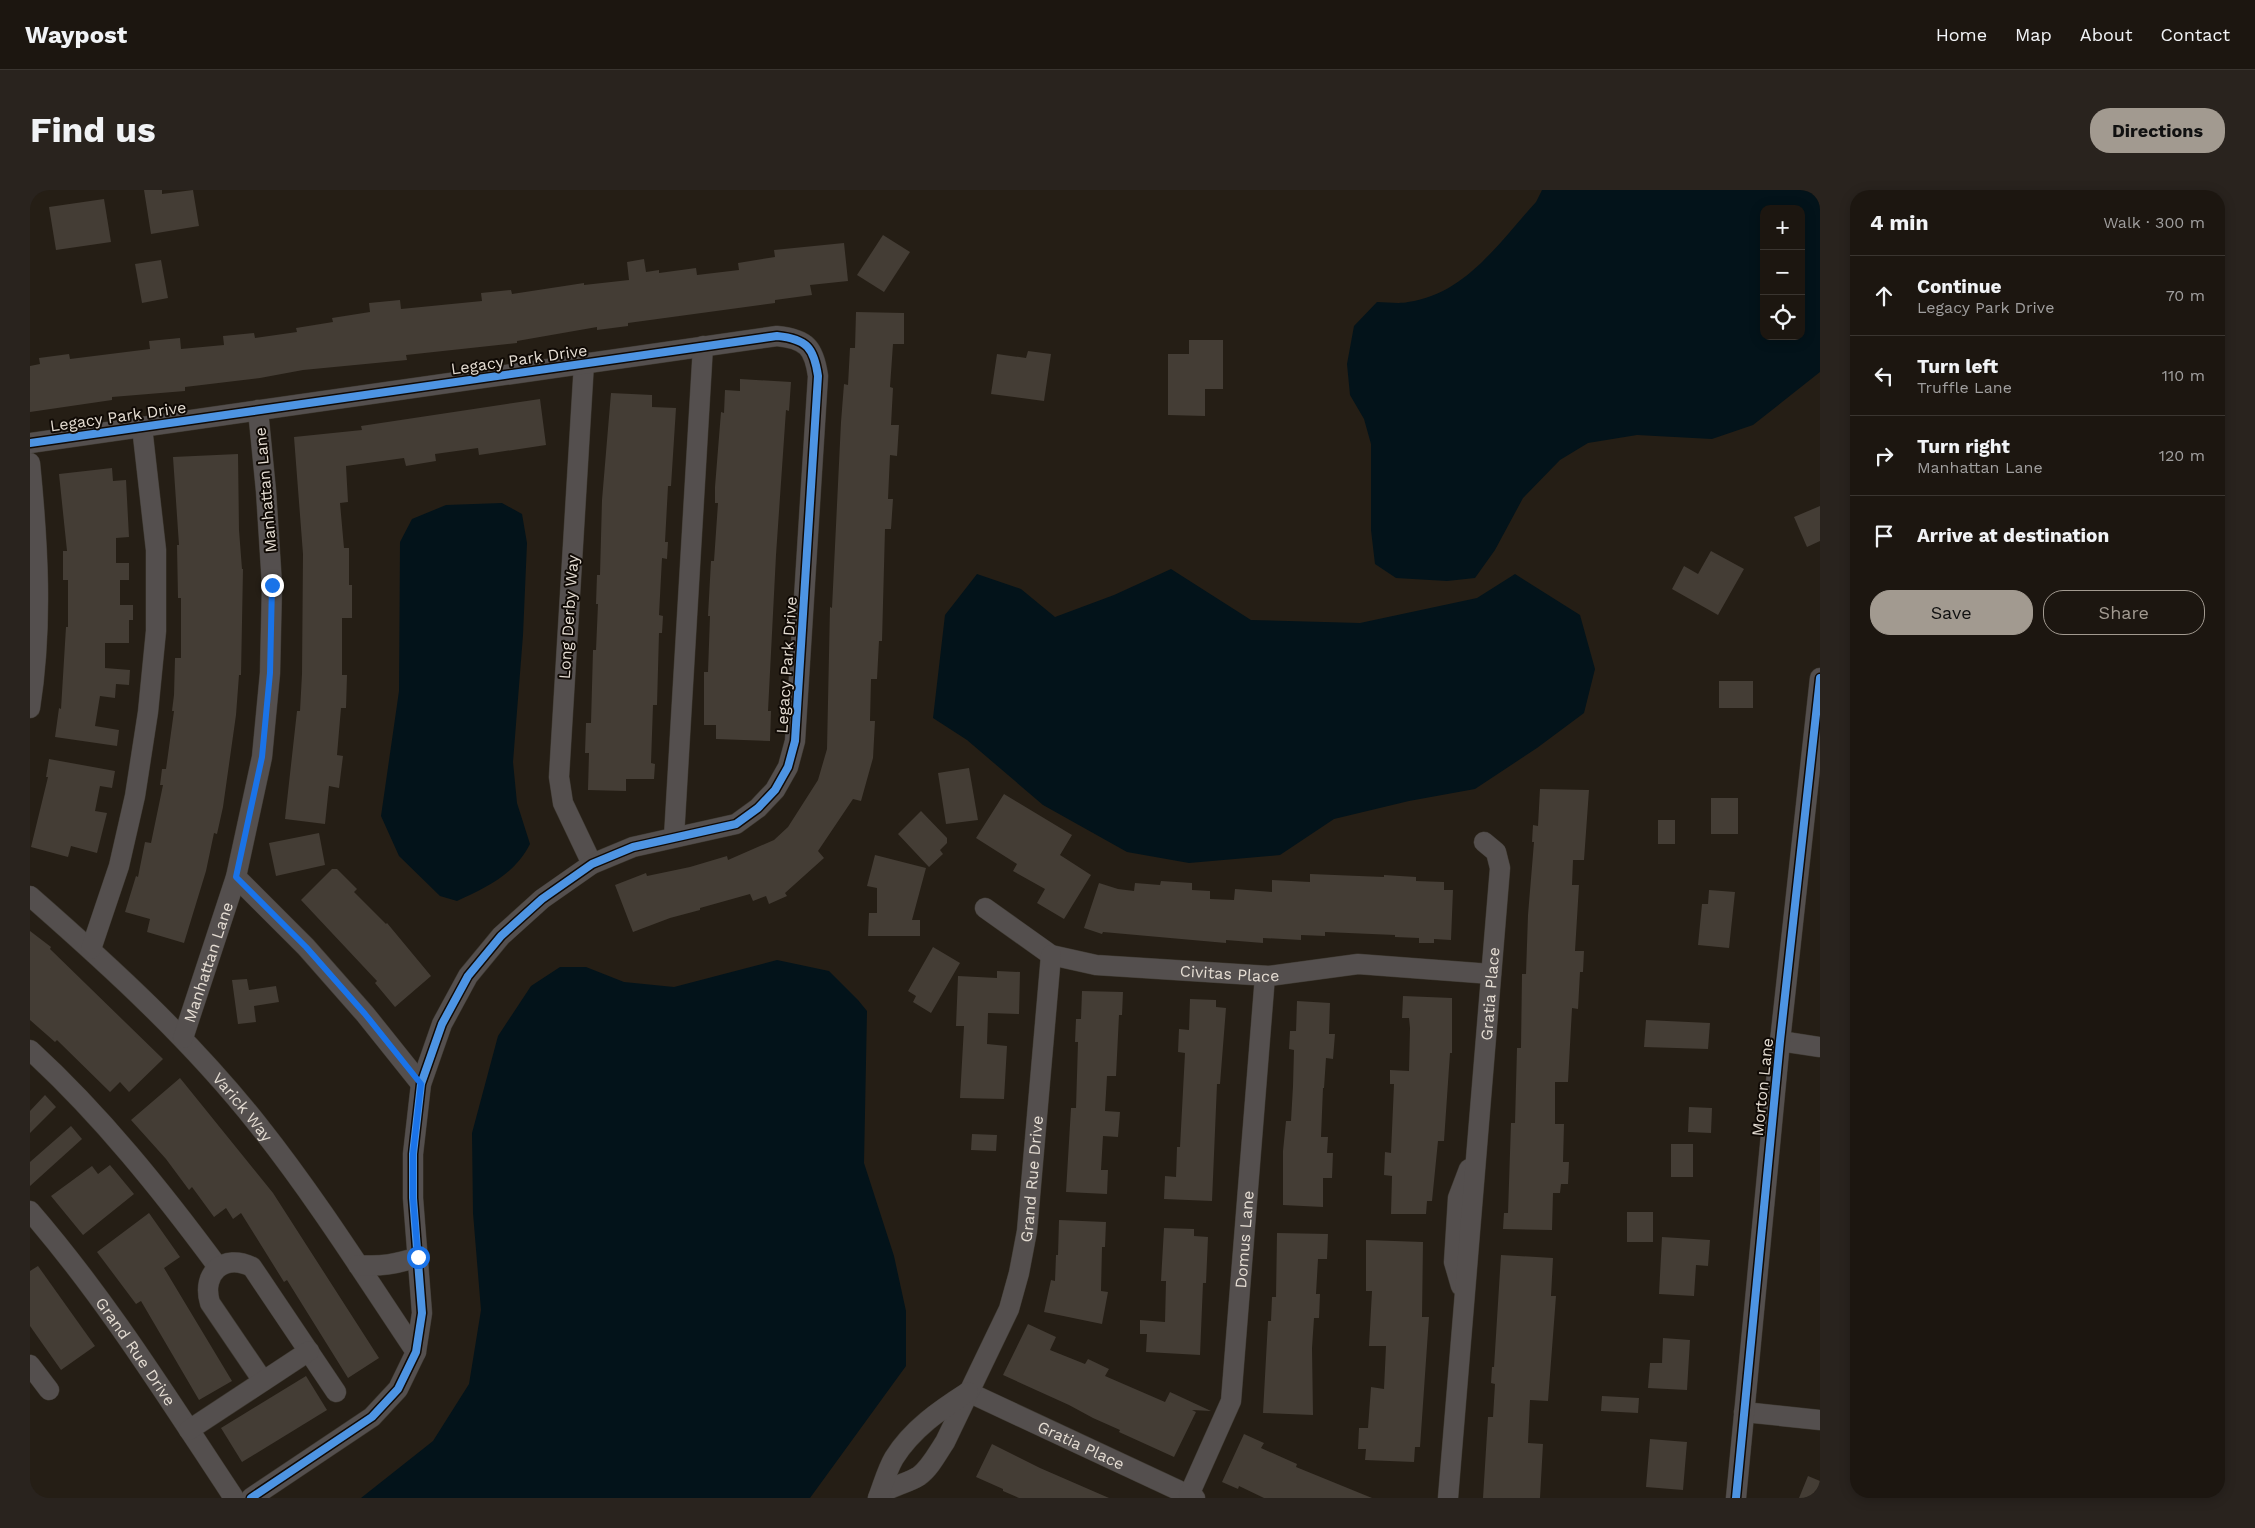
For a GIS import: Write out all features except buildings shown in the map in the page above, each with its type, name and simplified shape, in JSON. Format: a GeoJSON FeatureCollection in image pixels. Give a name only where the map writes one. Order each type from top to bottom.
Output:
{"type":"FeatureCollection","features":[{"type":"Feature","properties":{"kind":"street","name":"Legacy Park Drive"},"geometry":{"type":"LineString","coordinates":[[30,443],[777,336],[796,338],[808,346],[816,360],[818,376],[795,741],[788,767],[775,790],[758,808],[736,824],[634,847],[592,864],[542,899],[501,936],[468,976],[442,1024],[421,1084],[413,1154],[413,1198],[422,1313],[416,1352],[398,1390],[372,1416],[251,1498]]}},
{"type":"Feature","properties":{"kind":"street"},"geometry":{"type":"LineString","coordinates":[[674,837],[703,346]]}},
{"type":"Feature","properties":{"kind":"street","name":"Long Derby Way"},"geometry":{"type":"LineString","coordinates":[[584,364],[558,777],[563,803],[592,864]]}},
{"type":"Feature","properties":{"kind":"street","name":"Manhattan Lane"},"geometry":{"type":"LineString","coordinates":[[183,1038],[236,877],[262,757],[270,673],[272,585],[266,491],[258,410]]}},
{"type":"Feature","properties":{"kind":"street"},"geometry":{"type":"LineString","coordinates":[[91,949],[119,866],[135,796],[148,712],[156,631],[156,550],[142,427]]}},
{"type":"Feature","properties":{"kind":"street"},"geometry":{"type":"LineString","coordinates":[[30,463],[38,549],[38,614],[30,708]]}},
{"type":"Feature","properties":{"kind":"street","name":"Morton Lane"},"geometry":{"type":"LineString","coordinates":[[1736,1498],[1780,1041],[1820,678]]}},
{"type":"Feature","properties":{"kind":"street","name":"Gratia Place"},"geometry":{"type":"LineString","coordinates":[[1448,1498],[1500,868],[1496,852],[1484,842]]}},
{"type":"Feature","properties":{"kind":"street"},"geometry":{"type":"LineString","coordinates":[[236,877],[306,947],[365,1014],[421,1084]]}},
{"type":"Feature","properties":{"kind":"street","name":"Varick Way"},"geometry":{"type":"LineString","coordinates":[[30,896],[91,949],[183,1038],[259,1125],[314,1200],[416,1352]]}},
{"type":"Feature","properties":{"kind":"street","name":"Civitas Place"},"geometry":{"type":"LineString","coordinates":[[985,908],[1051,955],[1096,965],[1265,976],[1358,964],[1491,974]]}},
{"type":"Feature","properties":{"kind":"street","name":"Grand Rue Drive"},"geometry":{"type":"LineString","coordinates":[[878,1498],[890,1487],[910,1481],[926,1470],[945,1442],[1009,1309],[1024,1253],[1051,955]]}},
{"type":"Feature","properties":{"kind":"street","name":"Domus Lane"},"geometry":{"type":"LineString","coordinates":[[1192,1496],[1231,1401],[1265,976]]}},
{"type":"Feature","properties":{"kind":"street"},"geometry":{"type":"LineString","coordinates":[[1780,1041],[1820,1048]]}},
{"type":"Feature","properties":{"kind":"street"},"geometry":{"type":"LineString","coordinates":[[30,1050],[111,1131],[171,1203],[218,1267]]}},
{"type":"Feature","properties":{"kind":"street","name":"Grand Rue Drive"},"geometry":{"type":"LineString","coordinates":[[30,1211],[88,1283],[136,1350],[234,1498]]}},
{"type":"Feature","properties":{"kind":"street"},"geometry":{"type":"LineString","coordinates":[[358,1265],[380,1267],[396,1265],[418,1257]]}},
{"type":"Feature","properties":{"kind":"street"},"geometry":{"type":"LineString","coordinates":[[264,1381],[210,1303],[206,1291],[208,1278],[218,1267],[242,1262],[252,1268],[336,1392]]}},
{"type":"Feature","properties":{"kind":"street"},"geometry":{"type":"LineString","coordinates":[[189,1430],[309,1351]]}},
{"type":"Feature","properties":{"kind":"street"},"geometry":{"type":"LineString","coordinates":[[30,1365],[49,1390]]}},
{"type":"Feature","properties":{"kind":"street","name":"Gratia Place"},"geometry":{"type":"LineString","coordinates":[[968,1392],[1192,1496]]}},
{"type":"Feature","properties":{"kind":"street","name":"Grand Rue Drive"},"geometry":{"type":"LineString","coordinates":[[878,1498],[893,1460],[912,1435],[927,1420],[968,1392]]}},
{"type":"Feature","properties":{"kind":"street"},"geometry":{"type":"LineString","coordinates":[[1744,1412],[1820,1420]]}},
{"type":"Feature","properties":{"kind":"shaded area"},"geometry":{"type":"Polygon","coordinates":[[[1542,190],[1820,190],[1820,372],[1753,425],[1712,439],[1637,435],[1588,443],[1560,460],[1523,498],[1495,550],[1475,578],[1447,581],[1396,578],[1375,564],[1371,530],[1371,444],[1364,419],[1350,395],[1347,364],[1354,326],[1377,302],[1404,303],[1429,297],[1447,289],[1480,264],[1536,202],[1542,190]]]}},
{"type":"Feature","properties":{"kind":"shaded area"},"geometry":{"type":"Polygon","coordinates":[[[502,503],[522,514],[527,543],[523,635],[513,762],[517,803],[530,844],[524,855],[508,872],[479,891],[457,901],[440,896],[399,856],[381,816],[399,691],[400,542],[412,519],[446,505],[502,503]]]}},
{"type":"Feature","properties":{"kind":"shaded area"},"geometry":{"type":"Polygon","coordinates":[[[1171,569],[1251,620],[1360,623],[1477,598],[1515,574],[1580,615],[1595,669],[1584,713],[1537,748],[1475,789],[1409,801],[1334,819],[1280,855],[1189,863],[1127,852],[1043,805],[967,740],[933,718],[945,615],[977,574],[1021,589],[1055,617],[1114,595],[1171,569]]]}},
{"type":"Feature","properties":{"kind":"shaded area"},"geometry":{"type":"Polygon","coordinates":[[[777,960],[829,971],[867,1011],[864,1163],[894,1256],[906,1311],[906,1366],[810,1498],[361,1498],[433,1441],[469,1384],[481,1310],[473,1213],[472,1133],[498,1036],[531,986],[560,967],[586,967],[624,982],[674,987],[777,960]]]}},
{"type":"Feature","properties":{"kind":"cycle path"},"geometry":{"type":"LineString","coordinates":[[30,443],[777,336],[787,337],[802,343],[811,352],[816,366],[818,376],[795,741],[788,767],[775,790],[758,808],[736,824],[633,847],[592,864],[542,899],[501,936],[468,976],[442,1024],[421,1084],[413,1154],[413,1198],[422,1313],[416,1352],[398,1389],[372,1417],[251,1498]]}},
{"type":"Feature","properties":{"kind":"cycle path"},"geometry":{"type":"LineString","coordinates":[[1736,1498],[1780,1041],[1820,678]]}},
{"type":"Feature","properties":{"kind":"route"},"geometry":{"type":"LineString","coordinates":[[272,585],[270,673],[262,757],[236,877],[306,947],[365,1014],[421,1084],[413,1154],[413,1198],[418,1257]]}}]}
